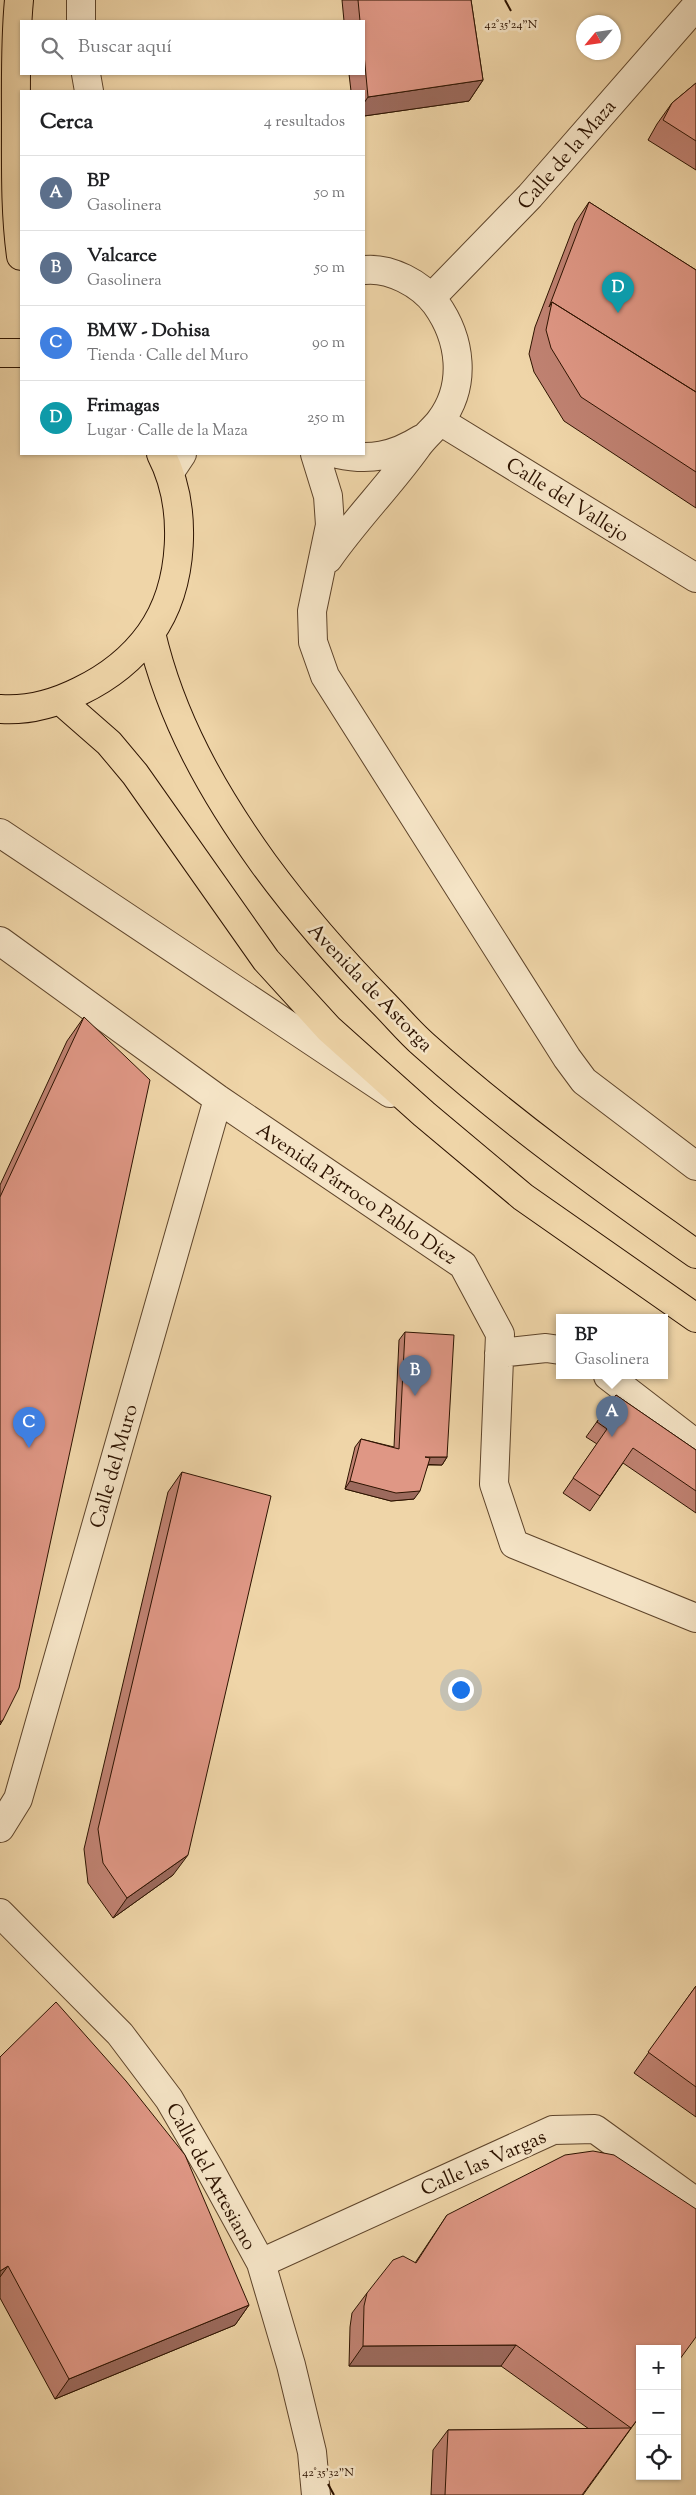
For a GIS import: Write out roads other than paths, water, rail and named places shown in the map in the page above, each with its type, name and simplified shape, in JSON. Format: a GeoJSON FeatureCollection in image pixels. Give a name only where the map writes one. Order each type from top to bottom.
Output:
{"type":"FeatureCollection","features":[{"type":"Feature","properties":{"kind":"highway"},"geometry":{"type":"LineString","coordinates":[[19,0],[16,28],[16,159],[20,237]]}},
{"type":"Feature","properties":{"kind":"highway"},"geometry":{"type":"LineString","coordinates":[[0,353],[20,354]]}},
{"type":"Feature","properties":{"kind":"highway"},"geometry":{"type":"LineString","coordinates":[[0,709],[16,710],[61,700],[97,683],[131,657],[151,634],[164,609],[177,564],[180,518],[171,460]]}},
{"type":"Feature","properties":{"kind":"highway","name":"Avenida de Astorga"},"geometry":{"type":"LineString","coordinates":[[151,634],[160,674],[204,772],[238,827],[311,926],[422,1044],[509,1117],[593,1182],[696,1254]]}},
{"type":"Feature","properties":{"kind":"highway"},"geometry":{"type":"LineString","coordinates":[[61,700],[109,743],[135,774],[266,960],[329,1030],[424,1114],[523,1197],[696,1318]]}},
{"type":"Feature","properties":{"kind":"street"},"geometry":{"type":"LineString","coordinates":[[81,0],[81,20]]}},
{"type":"Feature","properties":{"kind":"street","name":"Calle de la Maza"},"geometry":{"type":"LineString","coordinates":[[432,298],[530,196],[696,6]]}},
{"type":"Feature","properties":{"kind":"street"},"geometry":{"type":"LineString","coordinates":[[86,75],[89,90]]}},
{"type":"Feature","properties":{"kind":"street"},"geometry":{"type":"LineString","coordinates":[[318,573],[347,531],[390,484],[432,429],[452,397],[458,371],[456,344],[447,319],[432,298],[413,283],[392,274],[366,269]]}},
{"type":"Feature","properties":{"kind":"street"},"geometry":{"type":"LineString","coordinates":[[342,455],[356,458],[381,457],[404,450],[432,429]]}},
{"type":"Feature","properties":{"kind":"street","name":"Calle del Vallejo"},"geometry":{"type":"LineString","coordinates":[[432,429],[696,578]]}},
{"type":"Feature","properties":{"kind":"street"},"geometry":{"type":"LineString","coordinates":[[315,455],[328,496],[330,525],[318,573],[312,611],[313,642],[325,676],[567,1058],[584,1081],[689,1162]]}},
{"type":"Feature","properties":{"kind":"street"},"geometry":{"type":"LineString","coordinates":[[0,834],[353,1071],[424,1114]]}},
{"type":"Feature","properties":{"kind":"street","name":"Avenida Párroco Pablo Díez"},"geometry":{"type":"LineString","coordinates":[[0,941],[218,1099],[463,1265],[500,1334],[494,1484],[514,1544],[696,1618]]}},
{"type":"Feature","properties":{"kind":"street","name":"Calle del Muro"},"geometry":{"type":"LineString","coordinates":[[0,1828],[18,1798],[218,1099]]}},
{"type":"Feature","properties":{"kind":"street"},"geometry":{"type":"LineString","coordinates":[[499,1353],[546,1348],[556,1349]]}},
{"type":"Feature","properties":{"kind":"street"},"geometry":{"type":"LineString","coordinates":[[612,1379],[696,1444]]}},
{"type":"Feature","properties":{"kind":"street","name":"Calle del Artesiano"},"geometry":{"type":"LineString","coordinates":[[0,1913],[120,2034],[169,2099],[261,2263],[291,2365],[312,2452],[316,2495]]}},
{"type":"Feature","properties":{"kind":"street","name":"Calle las Vargas"},"geometry":{"type":"LineString","coordinates":[[261,2263],[553,2130],[595,2129],[696,2202]]}},
{"type":"Feature","properties":{"kind":"place","name":"Frimagas"},"geometry":{"type":"Point","coordinates":[618,313]}},
{"type":"Feature","properties":{"kind":"place","name":"Valcarce"},"geometry":{"type":"Point","coordinates":[415,1396]}},
{"type":"Feature","properties":{"kind":"place","name":"BP"},"geometry":{"type":"Point","coordinates":[612,1437]}},
{"type":"Feature","properties":{"kind":"place","name":"BMW - Dohisa"},"geometry":{"type":"Point","coordinates":[29,1448]}}]}
